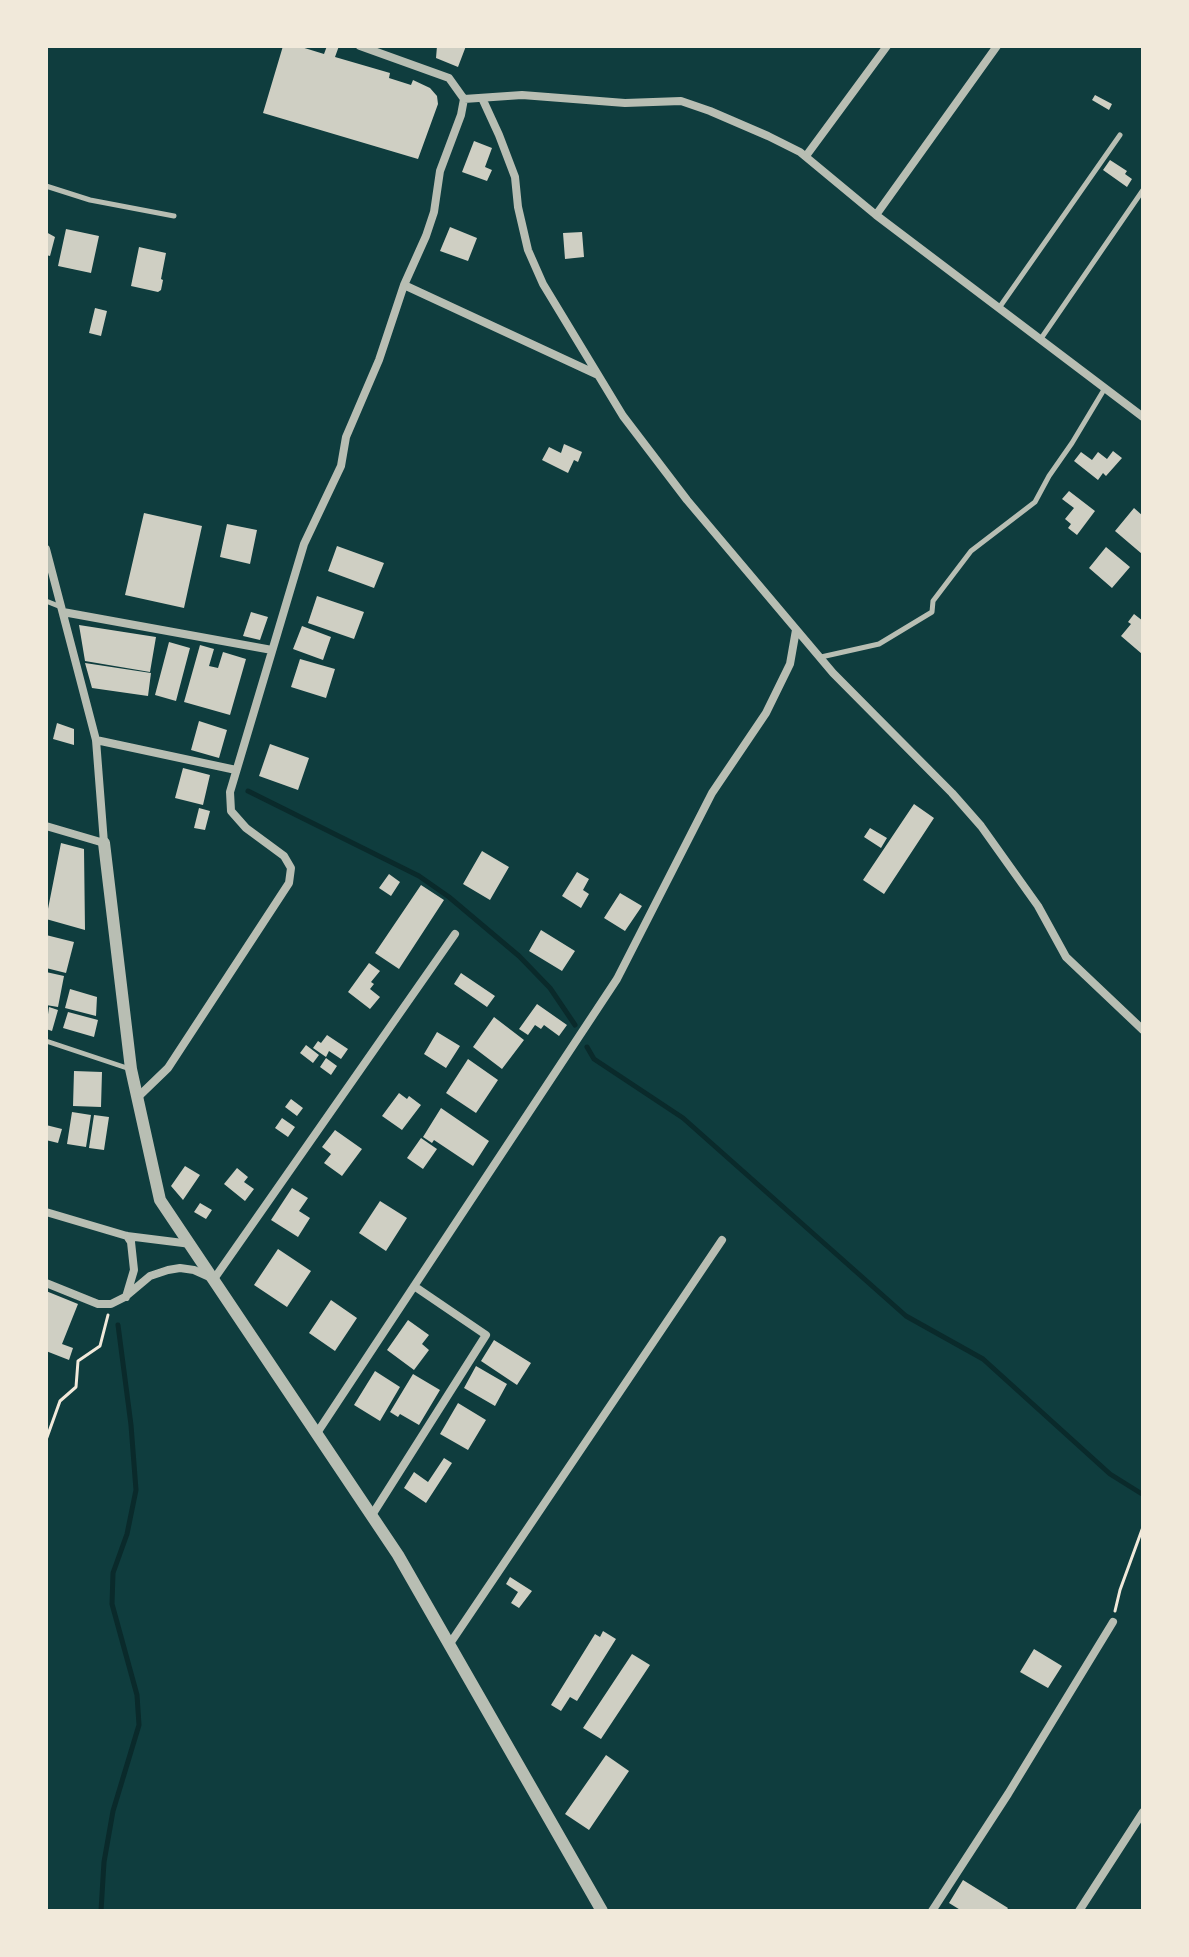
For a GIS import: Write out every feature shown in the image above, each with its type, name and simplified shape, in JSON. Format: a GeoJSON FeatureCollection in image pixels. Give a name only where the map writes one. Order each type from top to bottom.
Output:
{"type":"FeatureCollection","features":[{"type":"Feature","properties":{"kind":"street"},"geometry":{"type":"LineString","coordinates":[[139,1096],[168,1068],[289,883],[291,868],[284,856],[246,828],[231,811],[230,792],[304,544],[341,466],[346,437],[379,360],[404,285],[434,212],[440,171],[461,115],[464,99],[449,78],[360,46]]}},
{"type":"Feature","properties":{"kind":"street"},"geometry":{"type":"LineString","coordinates":[[806,156],[887,46]]}},
{"type":"Feature","properties":{"kind":"street"},"geometry":{"type":"LineString","coordinates":[[876,215],[997,46]]}},
{"type":"Feature","properties":{"kind":"street"},"geometry":{"type":"LineString","coordinates":[[464,99],[522,95],[625,103],[681,101],[768,136],[806,156],[876,215],[1143,417]]}},
{"type":"Feature","properties":{"kind":"street"},"geometry":{"type":"LineString","coordinates":[[482,98],[515,177],[528,250],[543,284],[623,416],[687,500],[796,630],[972,815],[1010,864],[1066,957],[1143,1030]]}},
{"type":"Feature","properties":{"kind":"street"},"geometry":{"type":"LineString","coordinates":[[404,285],[596,375]]}},
{"type":"Feature","properties":{"kind":"street"},"geometry":{"type":"LineString","coordinates":[[46,549],[96,740],[104,843],[131,1069],[160,1200],[398,1555],[602,1911]]}},
{"type":"Feature","properties":{"kind":"street"},"geometry":{"type":"LineString","coordinates":[[63,609],[272,650]]}},
{"type":"Feature","properties":{"kind":"street"},"geometry":{"type":"LineString","coordinates":[[317,1433],[617,979],[712,793],[766,713],[790,664],[796,630]]}},
{"type":"Feature","properties":{"kind":"street"},"geometry":{"type":"LineString","coordinates":[[96,740],[236,770]]}},
{"type":"Feature","properties":{"kind":"street"},"geometry":{"type":"LineString","coordinates":[[46,826],[104,843]]}},
{"type":"Feature","properties":{"kind":"street"},"geometry":{"type":"LineString","coordinates":[[214,1279],[455,934]]}},
{"type":"Feature","properties":{"kind":"street"},"geometry":{"type":"LineString","coordinates":[[46,1212],[127,1236],[191,1244]]}},
{"type":"Feature","properties":{"kind":"street"},"geometry":{"type":"LineString","coordinates":[[125,1297],[134,1270],[134,1257],[127,1236]]}},
{"type":"Feature","properties":{"kind":"street"},"geometry":{"type":"LineString","coordinates":[[449,1645],[722,1240]]}},
{"type":"Feature","properties":{"kind":"street"},"geometry":{"type":"LineString","coordinates":[[46,1283],[98,1304],[111,1304],[125,1297],[150,1276],[168,1270],[194,1270],[214,1279]]}},
{"type":"Feature","properties":{"kind":"street"},"geometry":{"type":"LineString","coordinates":[[372,1515],[486,1335],[414,1286]]}},
{"type":"Feature","properties":{"kind":"street"},"geometry":{"type":"LineString","coordinates":[[932,1911],[1113,1622]]}},
{"type":"Feature","properties":{"kind":"street"},"geometry":{"type":"LineString","coordinates":[[1079,1911],[1143,1812]]}},
{"type":"Feature","properties":{"kind":"lane"},"geometry":{"type":"LineString","coordinates":[[998,309],[1120,135]]}},
{"type":"Feature","properties":{"kind":"lane"},"geometry":{"type":"LineString","coordinates":[[46,186],[90,200],[174,216]]}},
{"type":"Feature","properties":{"kind":"lane"},"geometry":{"type":"LineString","coordinates":[[1039,340],[1143,190]]}},
{"type":"Feature","properties":{"kind":"lane"},"geometry":{"type":"LineString","coordinates":[[820,657],[879,644],[932,612],[933,601],[971,551],[1035,502],[1105,388]]}},
{"type":"Feature","properties":{"kind":"lane"},"geometry":{"type":"LineString","coordinates":[[46,601],[63,609]]}},
{"type":"Feature","properties":{"kind":"lane"},"geometry":{"type":"LineString","coordinates":[[46,1041],[131,1069]]}},
{"type":"Feature","properties":{"kind":"path"},"geometry":{"type":"LineString","coordinates":[[46,1440],[60,1401],[76,1387],[78,1361],[100,1346],[111,1304]]}},
{"type":"Feature","properties":{"kind":"path"},"geometry":{"type":"LineString","coordinates":[[1113,1622],[1120,1590],[1143,1527]]}},
{"type":"Feature","properties":{"kind":"building"},"geometry":{"type":"Polygon","coordinates":[[[283,46],[298,46],[324,54],[327,46],[339,46],[335,57],[390,73],[389,78],[411,85],[413,80],[430,88],[437,96],[438,104],[418,159],[263,113],[283,46]]]}},
{"type":"Feature","properties":{"kind":"building"},"geometry":{"type":"Polygon","coordinates":[[[437,46],[466,46],[458,67],[436,58],[437,46]]]}},
{"type":"Feature","properties":{"kind":"building"},"geometry":{"type":"Polygon","coordinates":[[[1095,95],[1112,104],[1109,110],[1092,100],[1095,95]]]}},
{"type":"Feature","properties":{"kind":"building"},"geometry":{"type":"Polygon","coordinates":[[[474,141],[492,148],[485,167],[492,170],[487,181],[462,172],[474,141]]]}},
{"type":"Feature","properties":{"kind":"building"},"geometry":{"type":"Polygon","coordinates":[[[1110,160],[1127,171],[1125,174],[1132,179],[1127,187],[1103,170],[1110,160]]]}},
{"type":"Feature","properties":{"kind":"building"},"geometry":{"type":"Polygon","coordinates":[[[450,227],[477,238],[468,261],[440,251],[450,227]]]}},
{"type":"Feature","properties":{"kind":"building"},"geometry":{"type":"Polygon","coordinates":[[[66,229],[99,236],[91,273],[58,266],[66,229]]]}},
{"type":"Feature","properties":{"kind":"building"},"geometry":{"type":"Polygon","coordinates":[[[46,232],[55,237],[50,256],[46,255],[46,232]]]}},
{"type":"Feature","properties":{"kind":"building"},"geometry":{"type":"Polygon","coordinates":[[[582,232],[584,257],[565,259],[563,233],[582,232]]]}},
{"type":"Feature","properties":{"kind":"building"},"geometry":{"type":"Polygon","coordinates":[[[139,247],[166,253],[161,290],[158,292],[131,286],[139,247]]]}},
{"type":"Feature","properties":{"kind":"building"},"geometry":{"type":"Polygon","coordinates":[[[95,308],[107,311],[101,336],[89,333],[95,308]]]}},
{"type":"Feature","properties":{"kind":"building"},"geometry":{"type":"Polygon","coordinates":[[[564,444],[582,452],[568,473],[542,460],[549,447],[561,453],[564,444]]]}},
{"type":"Feature","properties":{"kind":"building"},"geometry":{"type":"Polygon","coordinates":[[[1113,451],[1122,458],[1106,476],[1103,473],[1098,480],[1074,461],[1081,452],[1092,460],[1098,452],[1107,459],[1113,451]]]}},
{"type":"Feature","properties":{"kind":"building"},"geometry":{"type":"Polygon","coordinates":[[[1069,491],[1095,511],[1077,535],[1068,528],[1071,524],[1065,519],[1074,508],[1062,499],[1069,491]]]}},
{"type":"Feature","properties":{"kind":"building"},"geometry":{"type":"Polygon","coordinates":[[[1134,508],[1143,516],[1142,554],[1115,531],[1134,508]]]}},
{"type":"Feature","properties":{"kind":"building"},"geometry":{"type":"Polygon","coordinates":[[[144,513],[202,526],[184,608],[125,595],[144,513]]]}},
{"type":"Feature","properties":{"kind":"building"},"geometry":{"type":"Polygon","coordinates":[[[227,524],[257,530],[250,564],[220,557],[227,524]]]}},
{"type":"Feature","properties":{"kind":"building"},"geometry":{"type":"Polygon","coordinates":[[[337,546],[384,563],[374,588],[328,571],[337,546]]]}},
{"type":"Feature","properties":{"kind":"building"},"geometry":{"type":"Polygon","coordinates":[[[1106,547],[1130,567],[1112,588],[1089,568],[1106,547]]]}},
{"type":"Feature","properties":{"kind":"building"},"geometry":{"type":"Polygon","coordinates":[[[317,596],[364,612],[354,639],[308,623],[317,596]]]}},
{"type":"Feature","properties":{"kind":"building"},"geometry":{"type":"Polygon","coordinates":[[[251,612],[268,617],[260,640],[243,636],[251,612]]]}},
{"type":"Feature","properties":{"kind":"building"},"geometry":{"type":"Polygon","coordinates":[[[1134,614],[1143,621],[1142,654],[1121,636],[1131,624],[1128,622],[1134,614]]]}},
{"type":"Feature","properties":{"kind":"building"},"geometry":{"type":"Polygon","coordinates":[[[79,625],[156,637],[150,672],[85,661],[79,625]]]}},
{"type":"Feature","properties":{"kind":"building"},"geometry":{"type":"Polygon","coordinates":[[[302,626],[331,637],[323,660],[293,649],[302,626]]]}},
{"type":"Feature","properties":{"kind":"building"},"geometry":{"type":"Polygon","coordinates":[[[169,642],[190,648],[176,701],[155,695],[169,642]]]}},
{"type":"Feature","properties":{"kind":"building"},"geometry":{"type":"Polygon","coordinates":[[[200,645],[214,649],[209,666],[218,668],[223,652],[246,659],[230,715],[184,702],[200,645]]]}},
{"type":"Feature","properties":{"kind":"building"},"geometry":{"type":"Polygon","coordinates":[[[300,659],[335,669],[326,698],[291,687],[300,659]]]}},
{"type":"Feature","properties":{"kind":"building"},"geometry":{"type":"Polygon","coordinates":[[[85,663],[151,673],[148,696],[92,688],[85,663]]]}},
{"type":"Feature","properties":{"kind":"building"},"geometry":{"type":"Polygon","coordinates":[[[199,721],[227,730],[219,758],[191,750],[199,721]]]}},
{"type":"Feature","properties":{"kind":"building"},"geometry":{"type":"Polygon","coordinates":[[[57,723],[74,729],[74,745],[53,739],[57,723]]]}},
{"type":"Feature","properties":{"kind":"building"},"geometry":{"type":"Polygon","coordinates":[[[270,744],[309,758],[298,790],[259,776],[270,744]]]}},
{"type":"Feature","properties":{"kind":"building"},"geometry":{"type":"Polygon","coordinates":[[[183,768],[210,775],[203,805],[175,798],[183,768]]]}},
{"type":"Feature","properties":{"kind":"building"},"geometry":{"type":"Polygon","coordinates":[[[914,804],[934,818],[884,894],[863,880],[914,804]]]}},
{"type":"Feature","properties":{"kind":"building"},"geometry":{"type":"Polygon","coordinates":[[[199,808],[210,811],[205,830],[194,828],[199,808]]]}},
{"type":"Feature","properties":{"kind":"building"},"geometry":{"type":"Polygon","coordinates":[[[870,828],[887,838],[881,848],[864,837],[870,828]]]}},
{"type":"Feature","properties":{"kind":"building"},"geometry":{"type":"Polygon","coordinates":[[[61,843],[84,849],[85,930],[46,919],[61,843]]]}},
{"type":"Feature","properties":{"kind":"building"},"geometry":{"type":"Polygon","coordinates":[[[482,851],[509,867],[490,900],[463,884],[482,851]]]}},
{"type":"Feature","properties":{"kind":"building"},"geometry":{"type":"Polygon","coordinates":[[[577,872],[589,879],[583,890],[589,894],[581,908],[562,896],[577,872]]]}},
{"type":"Feature","properties":{"kind":"building"},"geometry":{"type":"Polygon","coordinates":[[[389,874],[400,882],[391,896],[379,888],[389,874]]]}},
{"type":"Feature","properties":{"kind":"building"},"geometry":{"type":"Polygon","coordinates":[[[421,885],[444,900],[399,969],[375,953],[421,885]]]}},
{"type":"Feature","properties":{"kind":"building"},"geometry":{"type":"Polygon","coordinates":[[[620,893],[642,906],[625,931],[604,918],[620,893]]]}},
{"type":"Feature","properties":{"kind":"building"},"geometry":{"type":"Polygon","coordinates":[[[541,930],[575,951],[562,971],[529,951],[541,930]]]}},
{"type":"Feature","properties":{"kind":"building"},"geometry":{"type":"Polygon","coordinates":[[[46,935],[74,942],[66,973],[46,968],[46,935]]]}},
{"type":"Feature","properties":{"kind":"building"},"geometry":{"type":"Polygon","coordinates":[[[369,963],[380,971],[371,982],[374,984],[370,989],[380,997],[370,1009],[348,992],[369,963]]]}},
{"type":"Feature","properties":{"kind":"building"},"geometry":{"type":"Polygon","coordinates":[[[46,972],[64,976],[58,1007],[46,1005],[46,972]]]}},
{"type":"Feature","properties":{"kind":"building"},"geometry":{"type":"Polygon","coordinates":[[[461,973],[495,996],[487,1007],[454,984],[461,973]]]}},
{"type":"Feature","properties":{"kind":"building"},"geometry":{"type":"Polygon","coordinates":[[[70,989],[97,997],[96,1016],[65,1008],[70,989]]]}},
{"type":"Feature","properties":{"kind":"building"},"geometry":{"type":"Polygon","coordinates":[[[537,1004],[567,1025],[559,1036],[544,1025],[541,1029],[535,1025],[528,1035],[519,1029],[537,1004]]]}},
{"type":"Feature","properties":{"kind":"building"},"geometry":{"type":"Polygon","coordinates":[[[49,1007],[58,1010],[52,1031],[46,1029],[49,1007]]]}},
{"type":"Feature","properties":{"kind":"building"},"geometry":{"type":"Polygon","coordinates":[[[68,1012],[98,1020],[94,1037],[63,1028],[68,1012]]]}},
{"type":"Feature","properties":{"kind":"building"},"geometry":{"type":"Polygon","coordinates":[[[494,1017],[524,1040],[502,1069],[473,1047],[494,1017]]]}},
{"type":"Feature","properties":{"kind":"building"},"geometry":{"type":"Polygon","coordinates":[[[437,1032],[460,1046],[446,1068],[424,1054],[437,1032]]]}},
{"type":"Feature","properties":{"kind":"building"},"geometry":{"type":"Polygon","coordinates":[[[327,1035],[348,1049],[341,1059],[329,1051],[326,1057],[313,1048],[327,1035]]]}},
{"type":"Feature","properties":{"kind":"building"},"geometry":{"type":"Polygon","coordinates":[[[306,1045],[319,1055],[313,1063],[300,1053],[306,1045]]]}},
{"type":"Feature","properties":{"kind":"building"},"geometry":{"type":"Polygon","coordinates":[[[326,1058],[337,1066],[331,1075],[320,1067],[326,1058]]]}},
{"type":"Feature","properties":{"kind":"building"},"geometry":{"type":"Polygon","coordinates":[[[468,1059],[498,1080],[476,1113],[446,1093],[468,1059]]]}},
{"type":"Feature","properties":{"kind":"building"},"geometry":{"type":"Polygon","coordinates":[[[74,1071],[102,1072],[101,1107],[73,1106],[74,1071]]]}},
{"type":"Feature","properties":{"kind":"building"},"geometry":{"type":"Polygon","coordinates":[[[399,1093],[421,1105],[402,1130],[382,1116],[399,1093]]]}},
{"type":"Feature","properties":{"kind":"building"},"geometry":{"type":"Polygon","coordinates":[[[291,1099],[303,1108],[297,1116],[285,1107],[291,1099]]]}},
{"type":"Feature","properties":{"kind":"building"},"geometry":{"type":"Polygon","coordinates":[[[441,1108],[489,1141],[473,1166],[434,1140],[432,1143],[423,1137],[441,1108]]]}},
{"type":"Feature","properties":{"kind":"building"},"geometry":{"type":"Polygon","coordinates":[[[72,1112],[91,1115],[86,1147],[67,1144],[72,1112]]]}},
{"type":"Feature","properties":{"kind":"building"},"geometry":{"type":"Polygon","coordinates":[[[94,1115],[109,1117],[104,1150],[89,1148],[94,1115]]]}},
{"type":"Feature","properties":{"kind":"building"},"geometry":{"type":"Polygon","coordinates":[[[282,1118],[295,1127],[288,1137],[275,1128],[282,1118]]]}},
{"type":"Feature","properties":{"kind":"building"},"geometry":{"type":"Polygon","coordinates":[[[46,1125],[62,1129],[58,1143],[46,1140],[46,1125]]]}},
{"type":"Feature","properties":{"kind":"building"},"geometry":{"type":"Polygon","coordinates":[[[335,1130],[362,1149],[342,1176],[324,1163],[331,1154],[322,1147],[335,1130]]]}},
{"type":"Feature","properties":{"kind":"building"},"geometry":{"type":"Polygon","coordinates":[[[421,1138],[437,1149],[423,1169],[407,1158],[421,1138]]]}},
{"type":"Feature","properties":{"kind":"building"},"geometry":{"type":"Polygon","coordinates":[[[185,1166],[200,1175],[183,1200],[171,1186],[185,1166]]]}},
{"type":"Feature","properties":{"kind":"building"},"geometry":{"type":"Polygon","coordinates":[[[237,1168],[248,1177],[244,1182],[254,1189],[245,1201],[224,1184],[237,1168]]]}},
{"type":"Feature","properties":{"kind":"building"},"geometry":{"type":"Polygon","coordinates":[[[292,1188],[308,1198],[299,1211],[310,1218],[298,1237],[271,1220],[292,1188]]]}},
{"type":"Feature","properties":{"kind":"building"},"geometry":{"type":"Polygon","coordinates":[[[380,1201],[407,1218],[386,1251],[359,1233],[380,1201]]]}},
{"type":"Feature","properties":{"kind":"building"},"geometry":{"type":"Polygon","coordinates":[[[200,1203],[212,1210],[206,1219],[194,1212],[200,1203]]]}},
{"type":"Feature","properties":{"kind":"building"},"geometry":{"type":"Polygon","coordinates":[[[278,1249],[311,1271],[287,1307],[254,1285],[278,1249]]]}},
{"type":"Feature","properties":{"kind":"building"},"geometry":{"type":"Polygon","coordinates":[[[46,1291],[78,1304],[62,1344],[73,1348],[69,1360],[46,1351],[46,1291]]]}},
{"type":"Feature","properties":{"kind":"building"},"geometry":{"type":"Polygon","coordinates":[[[331,1300],[357,1318],[335,1351],[309,1333],[331,1300]]]}},
{"type":"Feature","properties":{"kind":"building"},"geometry":{"type":"Polygon","coordinates":[[[408,1320],[429,1335],[422,1344],[429,1350],[414,1370],[387,1350],[408,1320]]]}},
{"type":"Feature","properties":{"kind":"building"},"geometry":{"type":"Polygon","coordinates":[[[494,1340],[531,1363],[517,1385],[481,1361],[494,1340]]]}},
{"type":"Feature","properties":{"kind":"building"},"geometry":{"type":"Polygon","coordinates":[[[476,1366],[507,1384],[495,1406],[464,1388],[476,1366]]]}},
{"type":"Feature","properties":{"kind":"building"},"geometry":{"type":"Polygon","coordinates":[[[375,1371],[400,1387],[380,1421],[354,1405],[375,1371]]]}},
{"type":"Feature","properties":{"kind":"building"},"geometry":{"type":"Polygon","coordinates":[[[413,1374],[440,1390],[419,1425],[390,1412],[413,1374]]]}},
{"type":"Feature","properties":{"kind":"building"},"geometry":{"type":"Polygon","coordinates":[[[458,1403],[486,1420],[468,1450],[440,1434],[458,1403]]]}},
{"type":"Feature","properties":{"kind":"building"},"geometry":{"type":"Polygon","coordinates":[[[444,1458],[452,1463],[426,1503],[404,1488],[414,1472],[428,1482],[444,1458]]]}},
{"type":"Feature","properties":{"kind":"building"},"geometry":{"type":"Polygon","coordinates":[[[510,1577],[532,1591],[519,1608],[511,1603],[518,1592],[506,1584],[510,1577]]]}},
{"type":"Feature","properties":{"kind":"building"},"geometry":{"type":"Polygon","coordinates":[[[603,1631],[616,1639],[577,1701],[570,1697],[561,1711],[551,1705],[595,1634],[600,1637],[603,1631]]]}},
{"type":"Feature","properties":{"kind":"building"},"geometry":{"type":"Polygon","coordinates":[[[1034,1649],[1062,1666],[1048,1688],[1020,1672],[1034,1649]]]}},
{"type":"Feature","properties":{"kind":"building"},"geometry":{"type":"Polygon","coordinates":[[[632,1654],[650,1665],[601,1739],[583,1728],[632,1654]]]}},
{"type":"Feature","properties":{"kind":"building"},"geometry":{"type":"Polygon","coordinates":[[[606,1755],[629,1771],[589,1830],[565,1814],[606,1755]]]}},
{"type":"Feature","properties":{"kind":"building"},"geometry":{"type":"Polygon","coordinates":[[[963,1880],[1008,1908],[1006,1911],[962,1911],[949,1903],[963,1880]]]}},
{"type":"Feature","properties":{"kind":"waterway"},"geometry":{"type":"LineString","coordinates":[[248,791],[419,876],[449,897],[519,956],[550,988],[575,1025]]}},
{"type":"Feature","properties":{"kind":"waterway"},"geometry":{"type":"LineString","coordinates":[[587,1047],[594,1059],[683,1118],[906,1316],[983,1359],[1110,1474],[1142,1494]]}},
{"type":"Feature","properties":{"kind":"waterway"},"geometry":{"type":"LineString","coordinates":[[101,1911],[104,1862],[113,1811],[139,1725],[137,1695],[112,1604],[113,1573],[127,1534],[136,1490],[118,1325]]}}]}
